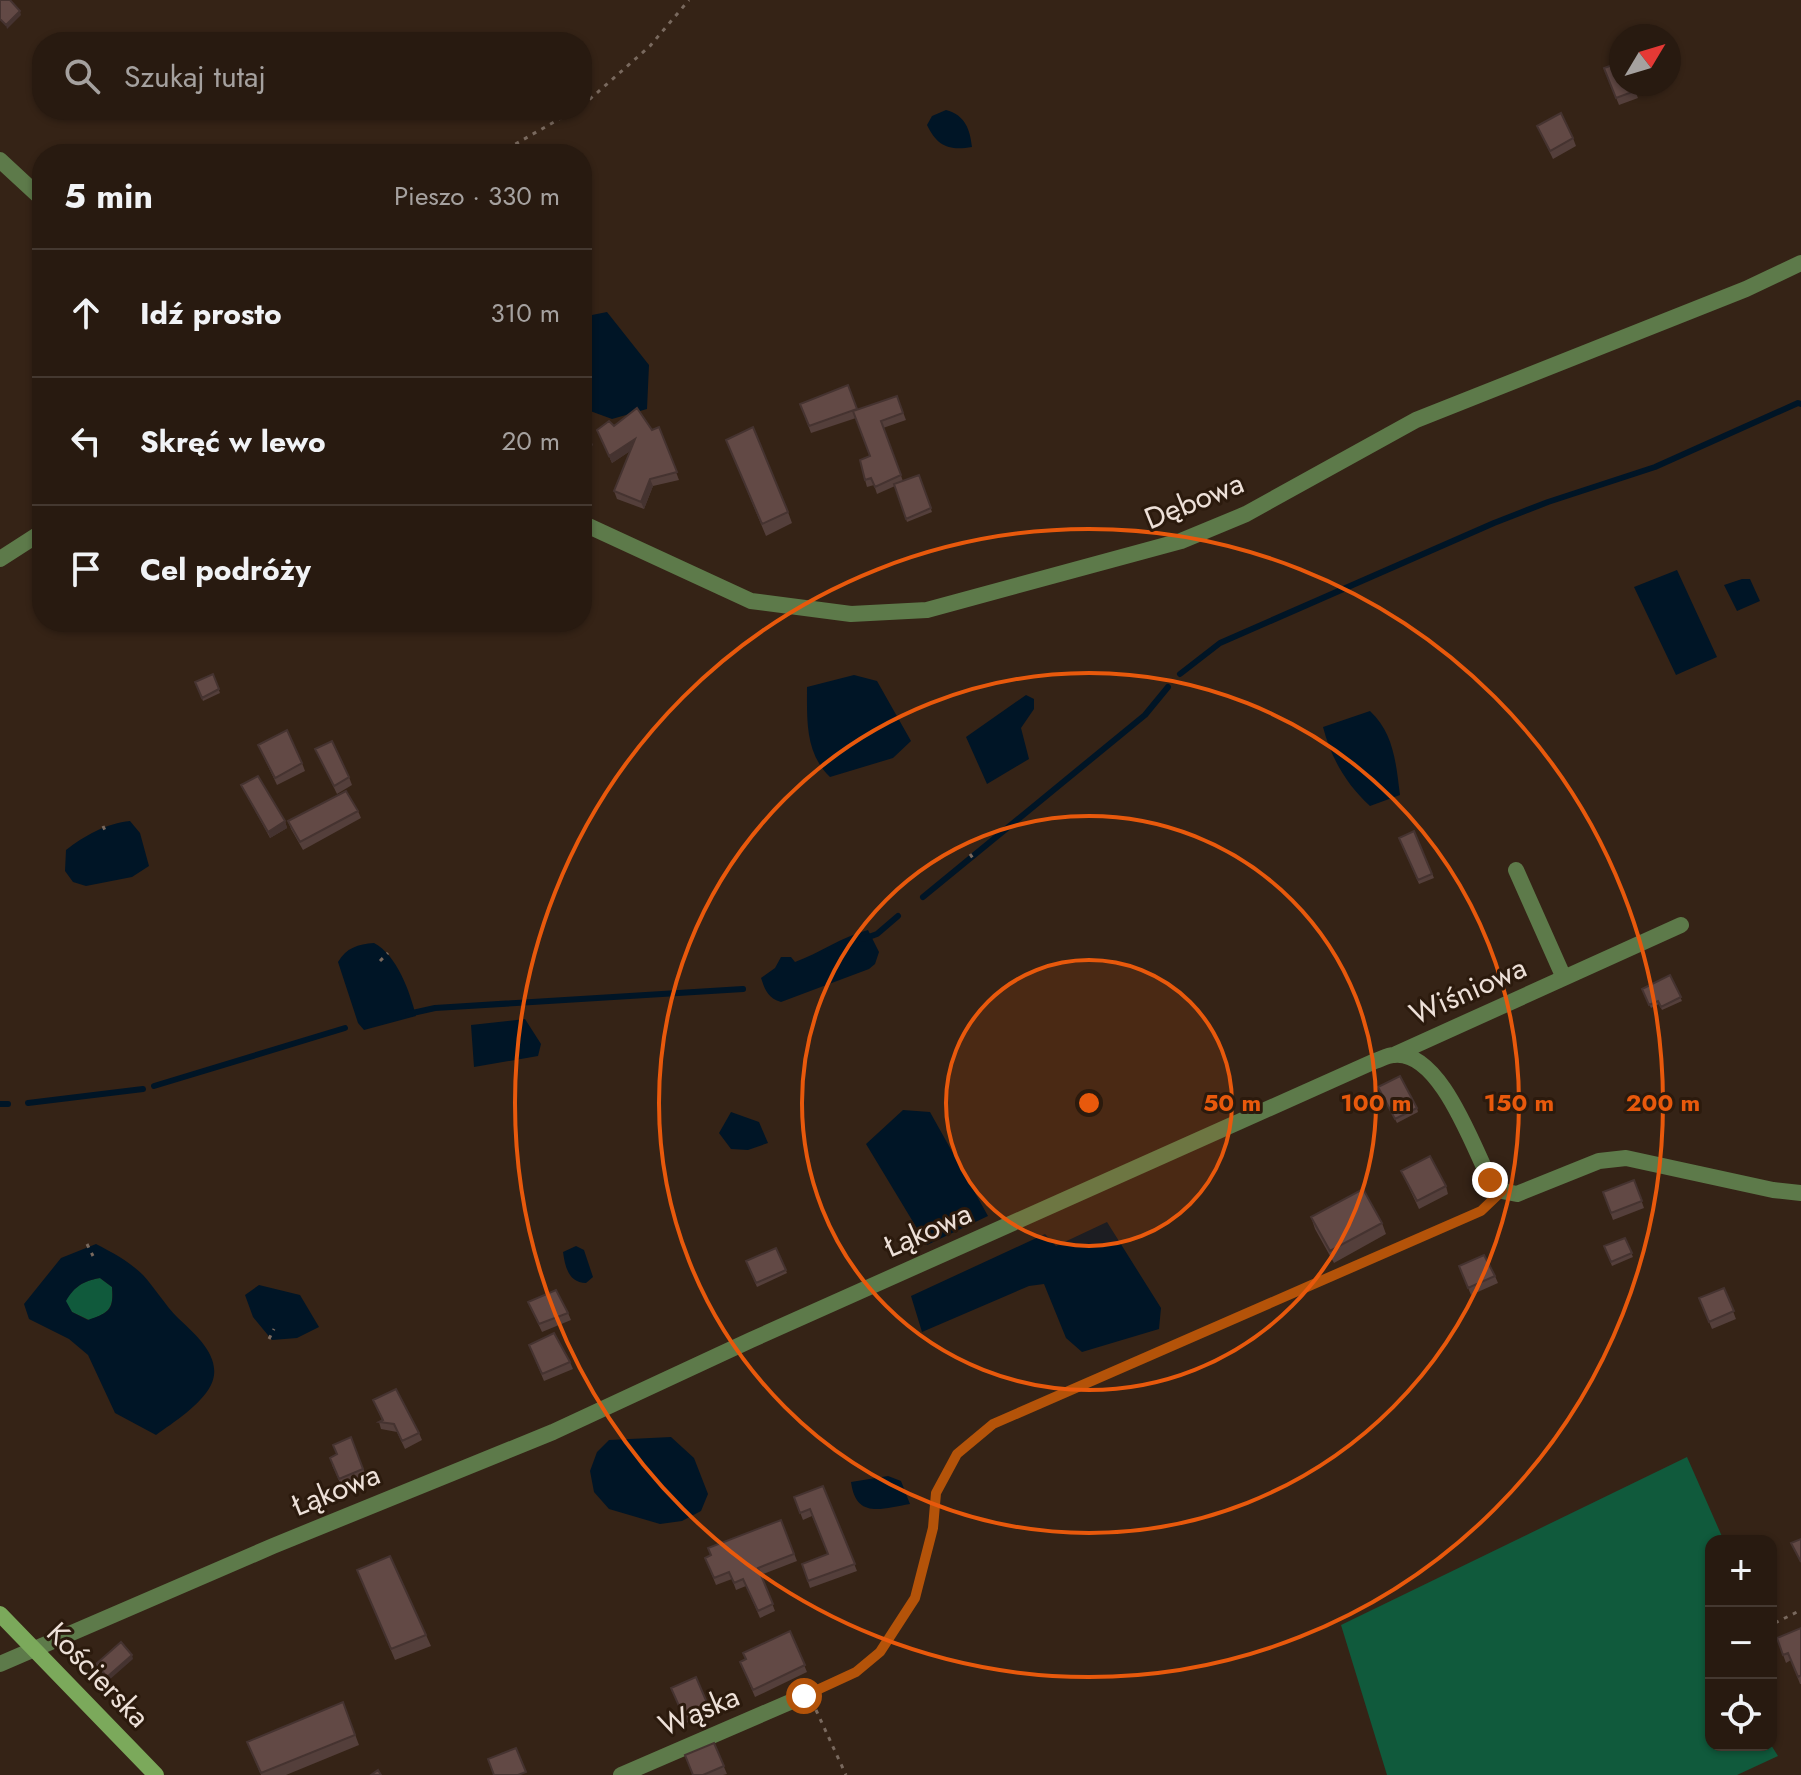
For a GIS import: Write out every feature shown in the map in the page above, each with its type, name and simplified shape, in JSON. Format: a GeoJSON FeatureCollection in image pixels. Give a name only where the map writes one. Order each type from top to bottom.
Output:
{"type":"FeatureCollection","features":[{"type":"Feature","properties":{"kind":"main road","name":"Kościerska"},"geometry":{"type":"LineString","coordinates":[[0,1614],[156,1775]]}},
{"type":"Feature","properties":{"kind":"street"},"geometry":{"type":"LineString","coordinates":[[0,160],[32,190]]}},
{"type":"Feature","properties":{"kind":"street","name":"Dębowa"},"geometry":{"type":"LineString","coordinates":[[592,528],[751,601],[851,614],[927,610],[1181,541],[1246,514],[1416,420],[1746,289],[1801,263]]}},
{"type":"Feature","properties":{"kind":"street"},"geometry":{"type":"LineString","coordinates":[[0,559],[32,538]]}},
{"type":"Feature","properties":{"kind":"street","name":"Wiśniowa"},"geometry":{"type":"LineString","coordinates":[[1516,870],[1564,978]]}},
{"type":"Feature","properties":{"kind":"street","name":"Wiśniowa"},"geometry":{"type":"LineString","coordinates":[[1396,1054],[1681,925]]}},
{"type":"Feature","properties":{"kind":"street"},"geometry":{"type":"LineString","coordinates":[[1396,1054],[1431,1070],[1442,1084],[1490,1180],[1502,1191],[1517,1194],[1599,1161],[1626,1158],[1773,1190],[1801,1193]]}},
{"type":"Feature","properties":{"kind":"street","name":"Łąkowa"},"geometry":{"type":"LineString","coordinates":[[0,1664],[273,1546],[553,1432],[1333,1079],[1396,1054]]}},
{"type":"Feature","properties":{"kind":"street","name":"Wąska"},"geometry":{"type":"LineString","coordinates":[[621,1775],[804,1696]]}},
{"type":"Feature","properties":{"kind":"path"},"geometry":{"type":"LineString","coordinates":[[592,97],[650,46],[689,0]]}},
{"type":"Feature","properties":{"kind":"path"},"geometry":{"type":"LineString","coordinates":[[516,144],[558,120]]}},
{"type":"Feature","properties":{"kind":"path"},"geometry":{"type":"LineString","coordinates":[[103,826],[107,835]]}},
{"type":"Feature","properties":{"kind":"path"},"geometry":{"type":"LineString","coordinates":[[970,854],[975,861]]}},
{"type":"Feature","properties":{"kind":"path"},"geometry":{"type":"LineString","coordinates":[[380,961],[388,953]]}},
{"type":"Feature","properties":{"kind":"path"},"geometry":{"type":"LineString","coordinates":[[846,1775],[815,1706],[804,1696],[856,1672],[880,1652],[915,1598],[933,1528],[936,1493],[957,1454],[993,1424],[1481,1211],[1502,1191]]}},
{"type":"Feature","properties":{"kind":"path"},"geometry":{"type":"LineString","coordinates":[[87,1244],[93,1256]]}},
{"type":"Feature","properties":{"kind":"path"},"geometry":{"type":"LineString","coordinates":[[269,1339],[274,1329]]}},
{"type":"Feature","properties":{"kind":"path"},"geometry":{"type":"LineString","coordinates":[[1777,1622],[1801,1610]]}},
{"type":"Feature","properties":{"kind":"green space"},"geometry":{"type":"Polygon","coordinates":[[[100,1278],[112,1287],[109,1309],[89,1320],[72,1312],[65,1301],[69,1296],[80,1285],[100,1278]]]}},
{"type":"Feature","properties":{"kind":"green space"},"geometry":{"type":"Polygon","coordinates":[[[1687,1457],[1721,1535],[1705,1535],[1705,1751],[1775,1751],[1778,1756],[1737,1775],[1387,1775],[1341,1625],[1687,1457]]]}},
{"type":"Feature","properties":{"kind":"water"},"geometry":{"type":"Polygon","coordinates":[[[946,110],[958,115],[965,124],[972,147],[950,147],[931,132],[927,125],[932,116],[946,110]]]}},
{"type":"Feature","properties":{"kind":"water"},"geometry":{"type":"Polygon","coordinates":[[[607,312],[649,365],[647,409],[612,419],[592,412],[592,315],[607,312]]]}},
{"type":"Feature","properties":{"kind":"water"},"geometry":{"type":"Polygon","coordinates":[[[1677,570],[1717,657],[1676,675],[1634,587],[1677,570]]]}},
{"type":"Feature","properties":{"kind":"water"},"geometry":{"type":"Polygon","coordinates":[[[1750,579],[1760,601],[1737,611],[1724,585],[1750,579]]]}},
{"type":"Feature","properties":{"kind":"water"},"geometry":{"type":"Polygon","coordinates":[[[854,675],[877,681],[911,741],[893,758],[830,777],[812,747],[807,687],[854,675]]]}},
{"type":"Feature","properties":{"kind":"water"},"geometry":{"type":"Polygon","coordinates":[[[1026,695],[1034,699],[1034,709],[1021,728],[1029,759],[987,784],[966,737],[1026,695]]]}},
{"type":"Feature","properties":{"kind":"water"},"geometry":{"type":"Polygon","coordinates":[[[1370,711],[1389,739],[1400,795],[1370,806],[1340,770],[1323,727],[1370,711]]]}},
{"type":"Feature","properties":{"kind":"water"},"geometry":{"type":"Polygon","coordinates":[[[130,821],[140,833],[149,866],[132,877],[86,886],[73,882],[65,871],[66,850],[96,831],[130,821]]]}},
{"type":"Feature","properties":{"kind":"water"},"geometry":{"type":"Polygon","coordinates":[[[868,930],[879,952],[875,964],[869,969],[781,1002],[766,990],[761,978],[775,968],[781,957],[791,957],[795,962],[868,930]]]}},
{"type":"Feature","properties":{"kind":"water"},"geometry":{"type":"Polygon","coordinates":[[[374,943],[396,965],[416,1016],[364,1030],[358,1023],[338,962],[353,948],[374,943]]]}},
{"type":"Feature","properties":{"kind":"water"},"geometry":{"type":"Polygon","coordinates":[[[525,1019],[541,1044],[538,1056],[474,1067],[471,1025],[525,1019]]]}},
{"type":"Feature","properties":{"kind":"water"},"geometry":{"type":"Polygon","coordinates":[[[903,1110],[930,1112],[988,1216],[927,1245],[866,1144],[903,1110]]]}},
{"type":"Feature","properties":{"kind":"water"},"geometry":{"type":"Polygon","coordinates":[[[731,1112],[759,1122],[768,1143],[748,1150],[731,1149],[719,1133],[731,1112]]]}},
{"type":"Feature","properties":{"kind":"water"},"geometry":{"type":"Polygon","coordinates":[[[1107,1222],[1161,1308],[1159,1329],[1082,1352],[1066,1338],[1044,1284],[1029,1286],[922,1332],[911,1296],[1045,1234],[1056,1246],[1107,1222]]]}},
{"type":"Feature","properties":{"kind":"water"},"geometry":{"type":"Polygon","coordinates":[[[96,1244],[126,1261],[143,1275],[211,1356],[214,1375],[206,1393],[186,1413],[156,1435],[115,1413],[88,1355],[69,1339],[29,1319],[24,1304],[61,1258],[96,1244]],[[100,1278],[89,1281],[76,1288],[66,1301],[72,1312],[88,1320],[109,1310],[112,1287],[100,1278]]]}},
{"type":"Feature","properties":{"kind":"water"},"geometry":{"type":"Polygon","coordinates":[[[576,1246],[584,1250],[593,1277],[586,1283],[572,1277],[565,1263],[563,1252],[576,1246]]]}},
{"type":"Feature","properties":{"kind":"water"},"geometry":{"type":"Polygon","coordinates":[[[259,1285],[300,1295],[319,1327],[297,1338],[272,1340],[253,1317],[245,1295],[259,1285]]]}},
{"type":"Feature","properties":{"kind":"water"},"geometry":{"type":"Polygon","coordinates":[[[671,1437],[694,1458],[708,1494],[701,1511],[682,1521],[660,1524],[609,1509],[594,1492],[590,1471],[597,1452],[609,1440],[671,1437]]]}},
{"type":"Feature","properties":{"kind":"water"},"geometry":{"type":"Polygon","coordinates":[[[888,1476],[901,1481],[910,1504],[872,1509],[858,1502],[851,1482],[888,1476]]]}},
{"type":"Feature","properties":{"kind":"building"},"geometry":{"type":"Polygon","coordinates":[[[0,0],[10,0],[20,11],[6,25],[0,19],[0,0]]]}},
{"type":"Feature","properties":{"kind":"building"},"geometry":{"type":"Polygon","coordinates":[[[1561,113],[1573,138],[1550,151],[1537,126],[1561,113]]]}},
{"type":"Feature","properties":{"kind":"building"},"geometry":{"type":"Polygon","coordinates":[[[848,385],[857,409],[809,426],[800,404],[848,385]]]}},
{"type":"Feature","properties":{"kind":"building"},"geometry":{"type":"Polygon","coordinates":[[[897,396],[903,413],[881,421],[901,475],[875,487],[871,478],[865,480],[860,460],[870,456],[853,411],[897,396]]]}},
{"type":"Feature","properties":{"kind":"building"},"geometry":{"type":"Polygon","coordinates":[[[637,408],[652,430],[659,427],[677,472],[650,479],[641,502],[614,491],[635,439],[609,456],[597,430],[609,421],[614,426],[637,408]]]}},
{"type":"Feature","properties":{"kind":"building"},"geometry":{"type":"Polygon","coordinates":[[[753,427],[788,512],[762,524],[726,440],[753,427]]]}},
{"type":"Feature","properties":{"kind":"building"},"geometry":{"type":"Polygon","coordinates":[[[919,475],[931,508],[906,519],[894,484],[919,475]]]}},
{"type":"Feature","properties":{"kind":"building"},"geometry":{"type":"Polygon","coordinates":[[[213,674],[219,689],[202,698],[195,682],[213,674]]]}},
{"type":"Feature","properties":{"kind":"building"},"geometry":{"type":"Polygon","coordinates":[[[287,730],[302,763],[275,778],[258,745],[287,730]]]}},
{"type":"Feature","properties":{"kind":"building"},"geometry":{"type":"Polygon","coordinates":[[[332,741],[349,777],[334,786],[315,749],[332,741]]]}},
{"type":"Feature","properties":{"kind":"building"},"geometry":{"type":"Polygon","coordinates":[[[258,776],[285,821],[268,832],[241,785],[258,776]]]}},
{"type":"Feature","properties":{"kind":"building"},"geometry":{"type":"Polygon","coordinates":[[[346,791],[358,811],[300,842],[288,821],[346,791]]]}},
{"type":"Feature","properties":{"kind":"building"},"geometry":{"type":"Polygon","coordinates":[[[1414,831],[1432,874],[1418,880],[1399,838],[1414,831]]]}},
{"type":"Feature","properties":{"kind":"building"},"geometry":{"type":"Polygon","coordinates":[[[1670,975],[1681,997],[1661,1007],[1658,1001],[1649,1005],[1642,989],[1670,975]]]}},
{"type":"Feature","properties":{"kind":"building"},"geometry":{"type":"Polygon","coordinates":[[[1400,1076],[1417,1108],[1395,1119],[1378,1087],[1400,1076]]]}},
{"type":"Feature","properties":{"kind":"building"},"geometry":{"type":"Polygon","coordinates":[[[1430,1156],[1446,1186],[1417,1201],[1401,1171],[1430,1156]]]}},
{"type":"Feature","properties":{"kind":"building"},"geometry":{"type":"Polygon","coordinates":[[[1634,1180],[1642,1201],[1611,1213],[1603,1192],[1634,1180]]]}},
{"type":"Feature","properties":{"kind":"building"},"geometry":{"type":"Polygon","coordinates":[[[1363,1189],[1382,1223],[1330,1251],[1311,1217],[1363,1189]]]}},
{"type":"Feature","properties":{"kind":"building"},"geometry":{"type":"Polygon","coordinates":[[[1625,1238],[1632,1253],[1611,1262],[1604,1246],[1625,1238]]]}},
{"type":"Feature","properties":{"kind":"building"},"geometry":{"type":"Polygon","coordinates":[[[776,1248],[786,1270],[756,1283],[746,1261],[776,1248]]]}},
{"type":"Feature","properties":{"kind":"building"},"geometry":{"type":"Polygon","coordinates":[[[1484,1255],[1495,1276],[1468,1288],[1459,1266],[1484,1255]]]}},
{"type":"Feature","properties":{"kind":"building"},"geometry":{"type":"Polygon","coordinates":[[[1724,1288],[1734,1311],[1709,1322],[1699,1298],[1724,1288]]]}},
{"type":"Feature","properties":{"kind":"building"},"geometry":{"type":"Polygon","coordinates":[[[556,1290],[568,1313],[539,1324],[528,1302],[556,1290]]]}},
{"type":"Feature","properties":{"kind":"building"},"geometry":{"type":"Polygon","coordinates":[[[554,1333],[570,1362],[542,1374],[529,1345],[554,1333]]]}},
{"type":"Feature","properties":{"kind":"building"},"geometry":{"type":"Polygon","coordinates":[[[396,1389],[419,1433],[402,1441],[394,1424],[379,1422],[383,1420],[373,1400],[396,1389]]]}},
{"type":"Feature","properties":{"kind":"building"},"geometry":{"type":"Polygon","coordinates":[[[351,1437],[363,1469],[339,1479],[330,1458],[337,1454],[333,1445],[351,1437]]]}},
{"type":"Feature","properties":{"kind":"building"},"geometry":{"type":"Polygon","coordinates":[[[823,1486],[855,1564],[808,1581],[802,1564],[828,1554],[810,1509],[800,1513],[794,1497],[823,1486]]]}},
{"type":"Feature","properties":{"kind":"building"},"geometry":{"type":"Polygon","coordinates":[[[781,1520],[794,1554],[758,1568],[773,1604],[758,1611],[743,1579],[734,1583],[729,1572],[714,1578],[705,1558],[711,1555],[708,1548],[781,1520]]]}},
{"type":"Feature","properties":{"kind":"building"},"geometry":{"type":"Polygon","coordinates":[[[1801,1539],[1801,1562],[1791,1543],[1801,1539]]]}},
{"type":"Feature","properties":{"kind":"building"},"geometry":{"type":"Polygon","coordinates":[[[390,1556],[426,1635],[391,1649],[357,1570],[390,1556]]]}},
{"type":"Feature","properties":{"kind":"building"},"geometry":{"type":"Polygon","coordinates":[[[1801,1628],[1801,1675],[1798,1677],[1788,1653],[1783,1655],[1777,1638],[1801,1628]]]}},
{"type":"Feature","properties":{"kind":"building"},"geometry":{"type":"Polygon","coordinates":[[[790,1631],[805,1665],[753,1690],[740,1662],[746,1659],[743,1653],[790,1631]]]}},
{"type":"Feature","properties":{"kind":"building"},"geometry":{"type":"Polygon","coordinates":[[[121,1642],[132,1655],[107,1677],[96,1664],[121,1642]]]}},
{"type":"Feature","properties":{"kind":"building"},"geometry":{"type":"Polygon","coordinates":[[[696,1677],[708,1705],[683,1715],[671,1688],[696,1677]]]}},
{"type":"Feature","properties":{"kind":"building"},"geometry":{"type":"Polygon","coordinates":[[[343,1702],[355,1735],[261,1773],[247,1742],[343,1702]]]}},
{"type":"Feature","properties":{"kind":"building"},"geometry":{"type":"Polygon","coordinates":[[[714,1743],[724,1766],[703,1775],[693,1775],[685,1755],[714,1743]]]}},
{"type":"Feature","properties":{"kind":"building"},"geometry":{"type":"Polygon","coordinates":[[[516,1748],[526,1772],[494,1775],[488,1759],[516,1748]]]}},
{"type":"Feature","properties":{"kind":"waterway"},"geometry":{"type":"LineString","coordinates":[[1180,674],[1220,643],[1494,523],[1655,467],[1801,404]]}},
{"type":"Feature","properties":{"kind":"waterway"},"geometry":{"type":"LineString","coordinates":[[923,897],[1145,715],[1168,687]]}},
{"type":"Feature","properties":{"kind":"waterway"},"geometry":{"type":"LineString","coordinates":[[863,939],[877,934],[898,916]]}},
{"type":"Feature","properties":{"kind":"waterway"},"geometry":{"type":"LineString","coordinates":[[408,1014],[435,1008],[743,989]]}},
{"type":"Feature","properties":{"kind":"waterway"},"geometry":{"type":"LineString","coordinates":[[154,1086],[345,1028]]}},
{"type":"Feature","properties":{"kind":"waterway"},"geometry":{"type":"LineString","coordinates":[[28,1103],[143,1089]]}},
{"type":"Feature","properties":{"kind":"waterway"},"geometry":{"type":"LineString","coordinates":[[0,1104],[8,1104]]}},
{"type":"Feature","properties":{"kind":"route"},"geometry":{"type":"LineString","coordinates":[[804,1696],[856,1672],[880,1652],[915,1598],[933,1528],[936,1493],[957,1454],[993,1424],[1481,1211],[1502,1191],[1490,1180]]}}]}
